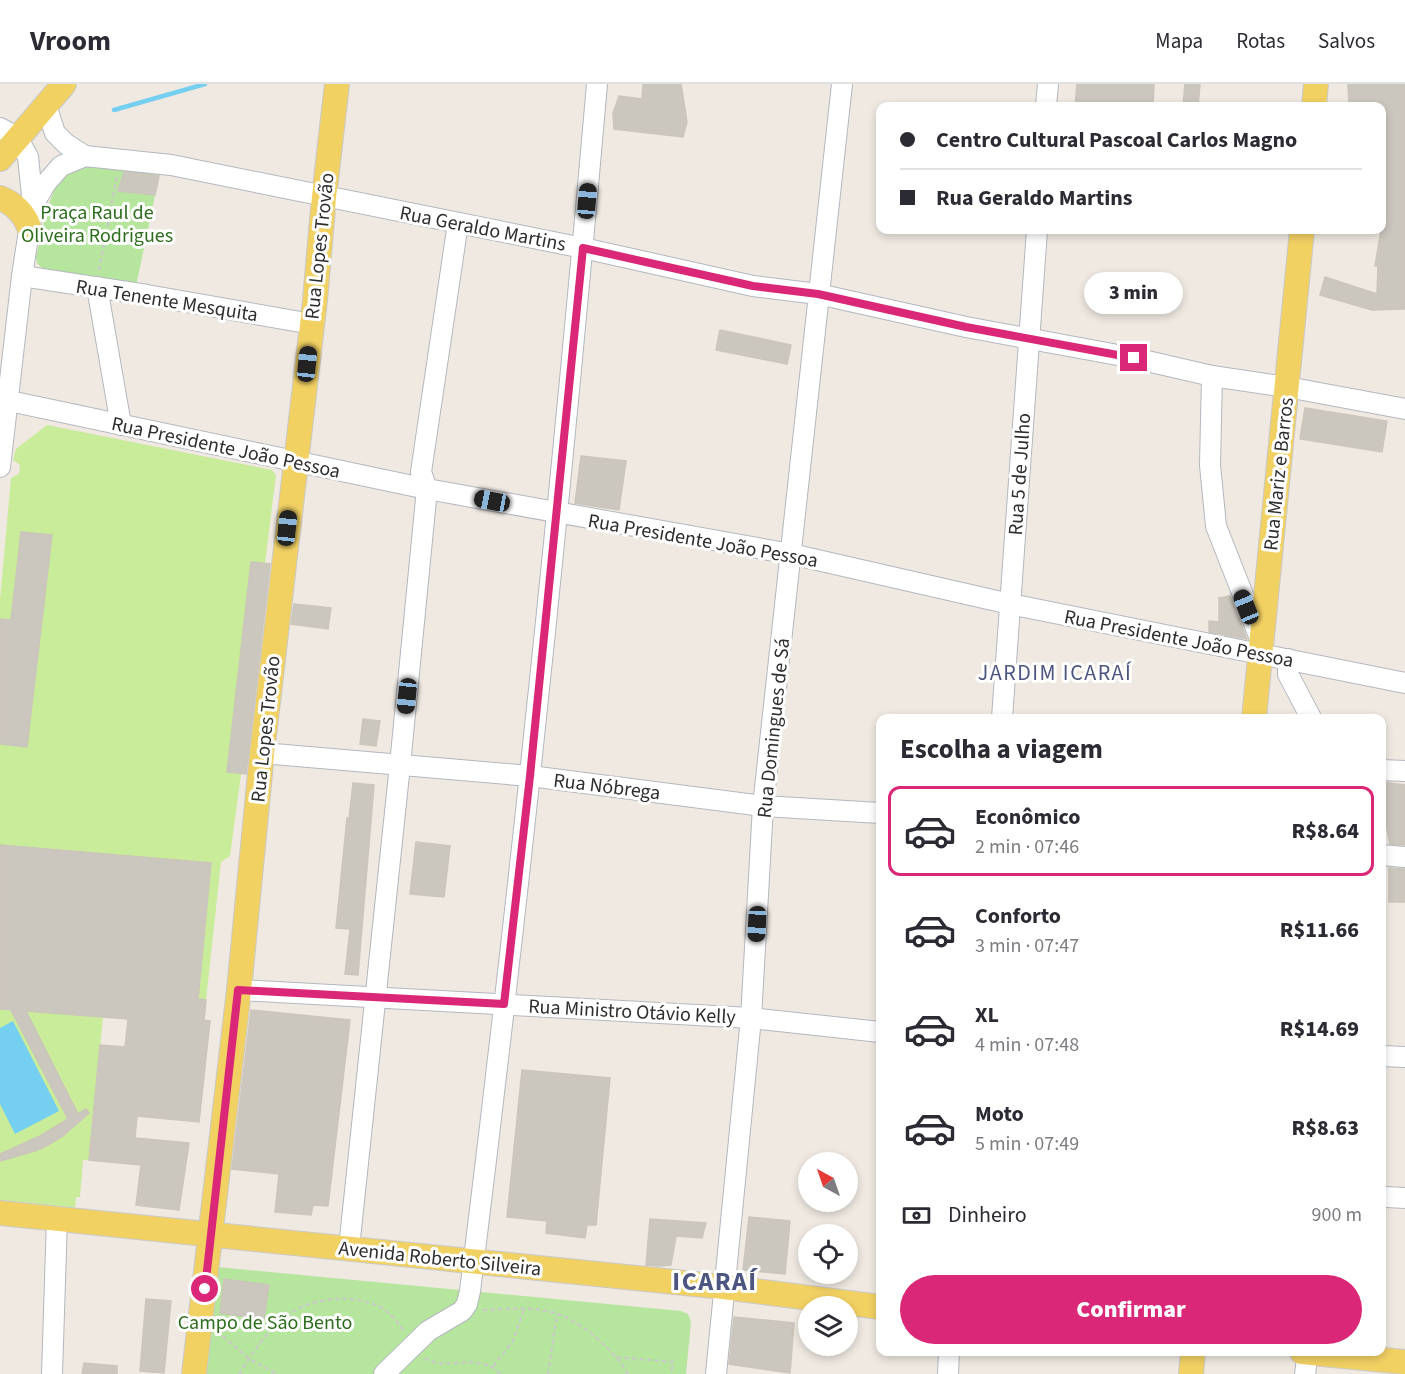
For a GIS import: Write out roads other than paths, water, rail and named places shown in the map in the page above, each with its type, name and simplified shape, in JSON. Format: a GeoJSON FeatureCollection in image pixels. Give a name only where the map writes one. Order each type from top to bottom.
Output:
{"type":"FeatureCollection","features":[{"type":"Feature","properties":{"kind":"main road"},"geometry":{"type":"LineString","coordinates":[[0,159],[9,133],[46,105],[64,84]]}},
{"type":"Feature","properties":{"kind":"main road","name":"Rua Lopes Trovão"},"geometry":{"type":"LineString","coordinates":[[194,1374],[337,84]]}},
{"type":"Feature","properties":{"kind":"main road"},"geometry":{"type":"LineString","coordinates":[[1314,102],[1316,84]]}},
{"type":"Feature","properties":{"kind":"main road"},"geometry":{"type":"LineString","coordinates":[[0,198],[31,216]]}},
{"type":"Feature","properties":{"kind":"main road","name":"Rua Mariz e Barros"},"geometry":{"type":"LineString","coordinates":[[1254,714],[1302,234]]}},
{"type":"Feature","properties":{"kind":"main road","name":"Avenida Roberto Silveira"},"geometry":{"type":"LineString","coordinates":[[0,1214],[724,1287],[876,1306]]}},
{"type":"Feature","properties":{"kind":"main road"},"geometry":{"type":"LineString","coordinates":[[1191,1374],[1193,1356]]}},
{"type":"Feature","properties":{"kind":"main road"},"geometry":{"type":"LineString","coordinates":[[1347,1356],[1405,1362]]}},
{"type":"Feature","properties":{"kind":"street"},"geometry":{"type":"LineString","coordinates":[[384,1374],[428,1331],[462,1311],[467,1304],[474,1263],[530,776],[583,248],[597,84]]}},
{"type":"Feature","properties":{"kind":"street","name":"Rua Domingues de Sá"},"geometry":{"type":"LineString","coordinates":[[716,1374],[751,1018],[763,806],[842,84]]}},
{"type":"Feature","properties":{"kind":"street"},"geometry":{"type":"LineString","coordinates":[[1046,102],[1048,84]]}},
{"type":"Feature","properties":{"kind":"street"},"geometry":{"type":"LineString","coordinates":[[46,105],[55,133],[66,144],[85,156]]}},
{"type":"Feature","properties":{"kind":"street"},"geometry":{"type":"LineString","coordinates":[[0,467],[4,400],[31,216],[28,157],[9,133]]}},
{"type":"Feature","properties":{"kind":"street"},"geometry":{"type":"LineString","coordinates":[[31,216],[46,183],[61,166],[85,156]]}},
{"type":"Feature","properties":{"kind":"street","name":"Rua Geraldo Martins"},"geometry":{"type":"LineString","coordinates":[[85,156],[171,165],[583,248],[753,286],[818,294],[966,327],[1212,376],[1405,409]]}},
{"type":"Feature","properties":{"kind":"street"},"geometry":{"type":"LineString","coordinates":[[349,1248],[427,489],[421,471],[458,223]]}},
{"type":"Feature","properties":{"kind":"street","name":"Rua 5 de Julho"},"geometry":{"type":"LineString","coordinates":[[1002,714],[1037,234]]}},
{"type":"Feature","properties":{"kind":"street","name":"Rua Tenente Mesquita"},"geometry":{"type":"LineString","coordinates":[[22,276],[312,324]]}},
{"type":"Feature","properties":{"kind":"street"},"geometry":{"type":"LineString","coordinates":[[97,287],[121,425]]}},
{"type":"Feature","properties":{"kind":"street"},"geometry":{"type":"LineString","coordinates":[[1212,376],[1210,465],[1216,526],[1260,648]]}},
{"type":"Feature","properties":{"kind":"street","name":"Rua Presidente João Pessoa"},"geometry":{"type":"LineString","coordinates":[[4,400],[427,489],[556,514],[791,554],[1010,604],[1260,648],[1288,659],[1405,684]]}},
{"type":"Feature","properties":{"kind":"street"},"geometry":{"type":"LineString","coordinates":[[1288,659],[1288,674],[1309,714]]}},
{"type":"Feature","properties":{"kind":"street","name":"Rua Nóbrega"},"geometry":{"type":"LineString","coordinates":[[262,753],[530,776],[763,806],[876,813]]}},
{"type":"Feature","properties":{"kind":"street"},"geometry":{"type":"LineString","coordinates":[[1386,770],[1405,771]]}},
{"type":"Feature","properties":{"kind":"street","name":"Rua Ministro Otávio Kelly"},"geometry":{"type":"LineString","coordinates":[[238,990],[751,1018],[876,1032]]}},
{"type":"Feature","properties":{"kind":"street"},"geometry":{"type":"LineString","coordinates":[[1386,1056],[1405,1057]]}},
{"type":"Feature","properties":{"kind":"street"},"geometry":{"type":"LineString","coordinates":[[52,1374],[57,1219]]}},
{"type":"Feature","properties":{"kind":"street"},"geometry":{"type":"LineString","coordinates":[[948,1374],[949,1356]]}},
{"type":"Feature","properties":{"kind":"street"},"geometry":{"type":"LineString","coordinates":[[1305,1374],[1307,1356]]}},
{"type":"Feature","properties":{"kind":"water"},"geometry":{"type":"Polygon","coordinates":[[[13,1021],[59,1111],[15,1134],[0,1104],[0,1028],[13,1021]]]}},
{"type":"Feature","properties":{"kind":"waterway"},"geometry":{"type":"LineString","coordinates":[[114,110],[205,84]]}},
{"type":"Feature","properties":{"kind":"district","name":"JARDIM ICARAÍ"},"geometry":{"type":"Point","coordinates":[1055,672]}},
{"type":"Feature","properties":{"kind":"district","name":"ICARAÍ"},"geometry":{"type":"Point","coordinates":[715,1281]}},
{"type":"Feature","properties":{"kind":"park label","name":"Praça Raul de Oliveira Rodrigues"},"geometry":{"type":"Point","coordinates":[97,224]}},
{"type":"Feature","properties":{"kind":"park label","name":"Campo de São Bento"},"geometry":{"type":"Point","coordinates":[265,1322]}}]}
